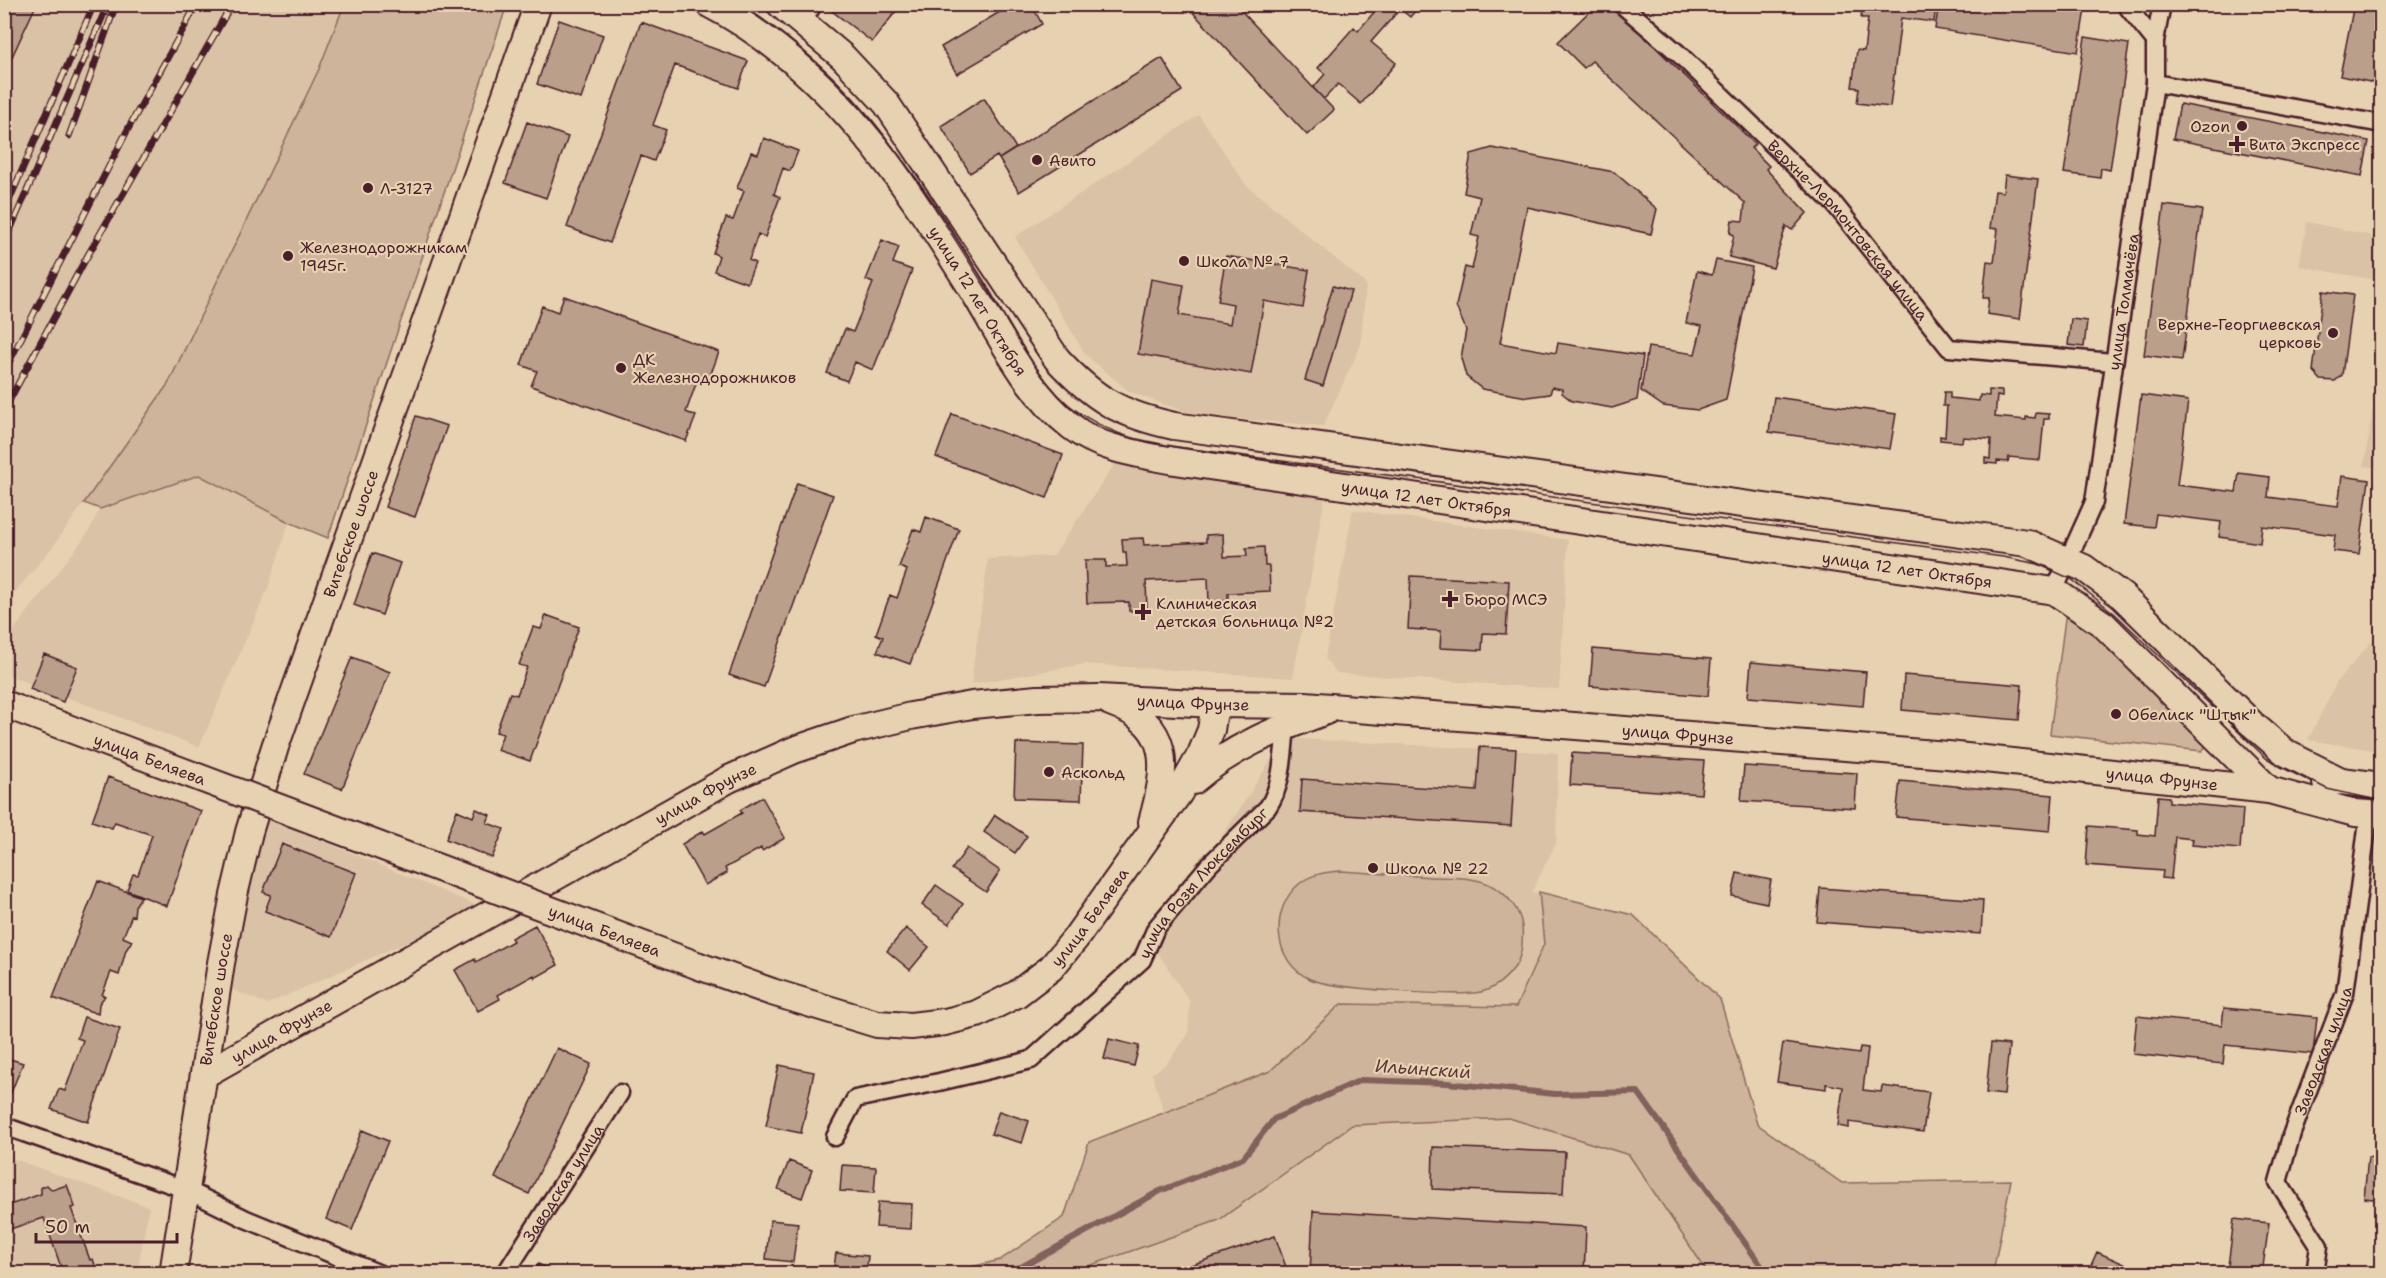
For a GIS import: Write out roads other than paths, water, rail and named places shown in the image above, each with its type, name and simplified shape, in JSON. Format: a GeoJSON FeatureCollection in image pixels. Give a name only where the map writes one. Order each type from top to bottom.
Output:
{"type":"FeatureCollection","features":[{"type":"Feature","properties":{"kind":"main road","name":"Витебское шоссе"},"geometry":{"type":"LineString","coordinates":[[173,1274],[221,963],[249,832],[272,758],[538,4]]}},
{"type":"Feature","properties":{"kind":"main road","name":"улица 12 лет Октября"},"geometry":{"type":"LineString","coordinates":[[709,4],[764,39],[795,64],[862,130],[928,218],[1024,374],[1050,408],[1073,428],[1098,442],[1175,461],[2054,591],[2103,624],[2269,790]]}},
{"type":"Feature","properties":{"kind":"main road","name":"улица 12 лет Октября"},"geometry":{"type":"LineString","coordinates":[[780,4],[808,13],[843,57],[886,103],[1057,359],[1081,385],[1120,410],[1174,426],[2027,543],[2085,568],[2122,596],[2251,723],[2287,754],[2341,781]]}},
{"type":"Feature","properties":{"kind":"main road","name":"улица Фрунзе"},"geometry":{"type":"LineString","coordinates":[[205,1074],[729,779],[794,750],[853,729],[972,705],[1038,699],[1099,698],[1335,707],[1894,750],[2269,790],[2355,813],[2375,815]]}},
{"type":"Feature","properties":{"kind":"main road"},"geometry":{"type":"LineString","coordinates":[[1099,698],[1140,716],[1150,727],[1162,753],[1161,792],[1149,834]]}},
{"type":"Feature","properties":{"kind":"main road","name":"улица Беляева"},"geometry":{"type":"LineString","coordinates":[[4,704],[699,966],[772,992],[876,1024],[911,1026],[945,1022],[977,1014],[1017,994],[1051,968],[1075,939],[1179,793]]}},
{"type":"Feature","properties":{"kind":"main road"},"geometry":{"type":"LineString","coordinates":[[1179,793],[1201,754],[1211,730],[1215,704]]}},
{"type":"Feature","properties":{"kind":"main road"},"geometry":{"type":"LineString","coordinates":[[1179,793],[1215,762],[1248,742],[1335,707]]}},
{"type":"Feature","properties":{"kind":"main road","name":"улица Фрунзе"},"geometry":{"type":"LineString","coordinates":[[2269,790],[2341,781],[2382,786]]}},
{"type":"Feature","properties":{"kind":"street","name":"Верхне-Лермонтовская улица"},"geometry":{"type":"LineString","coordinates":[[1621,4],[1679,54],[1835,205],[1949,348],[2113,362]]}},
{"type":"Feature","properties":{"kind":"street"},"geometry":{"type":"LineString","coordinates":[[2125,4],[2155,40]]}},
{"type":"Feature","properties":{"kind":"street","name":"улица Толмачёва"},"geometry":{"type":"LineString","coordinates":[[2054,591],[2094,502],[2154,83],[2155,40],[2162,4]]}},
{"type":"Feature","properties":{"kind":"street"},"geometry":{"type":"LineString","coordinates":[[2154,83],[2382,124]]}},
{"type":"Feature","properties":{"kind":"street","name":"улица Розы Люксембург"},"geometry":{"type":"LineString","coordinates":[[835,1137],[855,1099],[1031,1060],[1087,1011],[1142,960],[1156,928],[1209,865],[1268,807],[1275,796],[1279,782],[1286,726]]}},
{"type":"Feature","properties":{"kind":"street","name":"Заводская улица"},"geometry":{"type":"LineString","coordinates":[[2315,1274],[2319,1246],[2278,1182],[2292,1133],[2345,993],[2375,815]]}},
{"type":"Feature","properties":{"kind":"street","name":"Заводская улица"},"geometry":{"type":"LineString","coordinates":[[506,1274],[620,1093]]}},
{"type":"Feature","properties":{"kind":"street"},"geometry":{"type":"LineString","coordinates":[[4,1126],[187,1190],[246,1219],[380,1274]]}},
{"type":"Feature","properties":{"kind":"waterway","name":"Ильинский"},"geometry":{"type":"LineString","coordinates":[[1001,1274],[1023,1266],[1160,1191],[1243,1158],[1274,1119],[1361,1080],[1447,1083],[1555,1094],[1638,1092],[1767,1274]]}},
{"type":"Feature","properties":{"kind":"tram line"},"geometry":{"type":"LineString","coordinates":[[740,4],[818,63],[869,116],[929,199],[1040,373],[1069,405],[1099,424],[1120,434],[1155,444],[2003,557],[2038,564],[2071,579],[2114,613],[2266,758],[2327,789],[2382,801]]}},
{"type":"Feature","properties":{"kind":"railway"},"geometry":{"type":"LineString","coordinates":[[4,212],[94,4]]}},
{"type":"Feature","properties":{"kind":"railway"},"geometry":{"type":"LineString","coordinates":[[4,244],[108,4]]}},
{"type":"Feature","properties":{"kind":"railway"},"geometry":{"type":"LineString","coordinates":[[4,372],[128,129],[197,4]]}},
{"type":"Feature","properties":{"kind":"railway"},"geometry":{"type":"LineString","coordinates":[[4,410],[84,262],[232,4]]}},
{"type":"Feature","properties":{"kind":"railway"},"geometry":{"type":"LineString","coordinates":[[69,136],[115,7]]}},
{"type":"Feature","properties":{"kind":"place","name":"Ozon"},"geometry":{"type":"Point","coordinates":[2242,126]}},
{"type":"Feature","properties":{"kind":"place","name":"Вита Экспресс"},"geometry":{"type":"Point","coordinates":[2237,144]}},
{"type":"Feature","properties":{"kind":"place","name":"Авито"},"geometry":{"type":"Point","coordinates":[1037,160]}},
{"type":"Feature","properties":{"kind":"place","name":"Л-3127"},"geometry":{"type":"Point","coordinates":[368,188]}},
{"type":"Feature","properties":{"kind":"place","name":"Железнодорожникам 1945г."},"geometry":{"type":"Point","coordinates":[288,256]}},
{"type":"Feature","properties":{"kind":"place","name":"Школа № 7"},"geometry":{"type":"Point","coordinates":[1184,261]}},
{"type":"Feature","properties":{"kind":"place","name":"Верхне-Георгиевская церковь"},"geometry":{"type":"Point","coordinates":[2333,333]}},
{"type":"Feature","properties":{"kind":"place","name":"ДК Железнодорожников"},"geometry":{"type":"Point","coordinates":[621,368]}},
{"type":"Feature","properties":{"kind":"place","name":"Бюро МСЭ"},"geometry":{"type":"Point","coordinates":[1450,599]}},
{"type":"Feature","properties":{"kind":"place","name":"Клиническая детская больница №2"},"geometry":{"type":"Point","coordinates":[1143,612]}},
{"type":"Feature","properties":{"kind":"place","name":"Обелиск \"Штык\""},"geometry":{"type":"Point","coordinates":[2116,714]}},
{"type":"Feature","properties":{"kind":"place","name":"Аскольд"},"geometry":{"type":"Point","coordinates":[1049,772]}},
{"type":"Feature","properties":{"kind":"place","name":"Школа № 22"},"geometry":{"type":"Point","coordinates":[1373,868]}}]}
